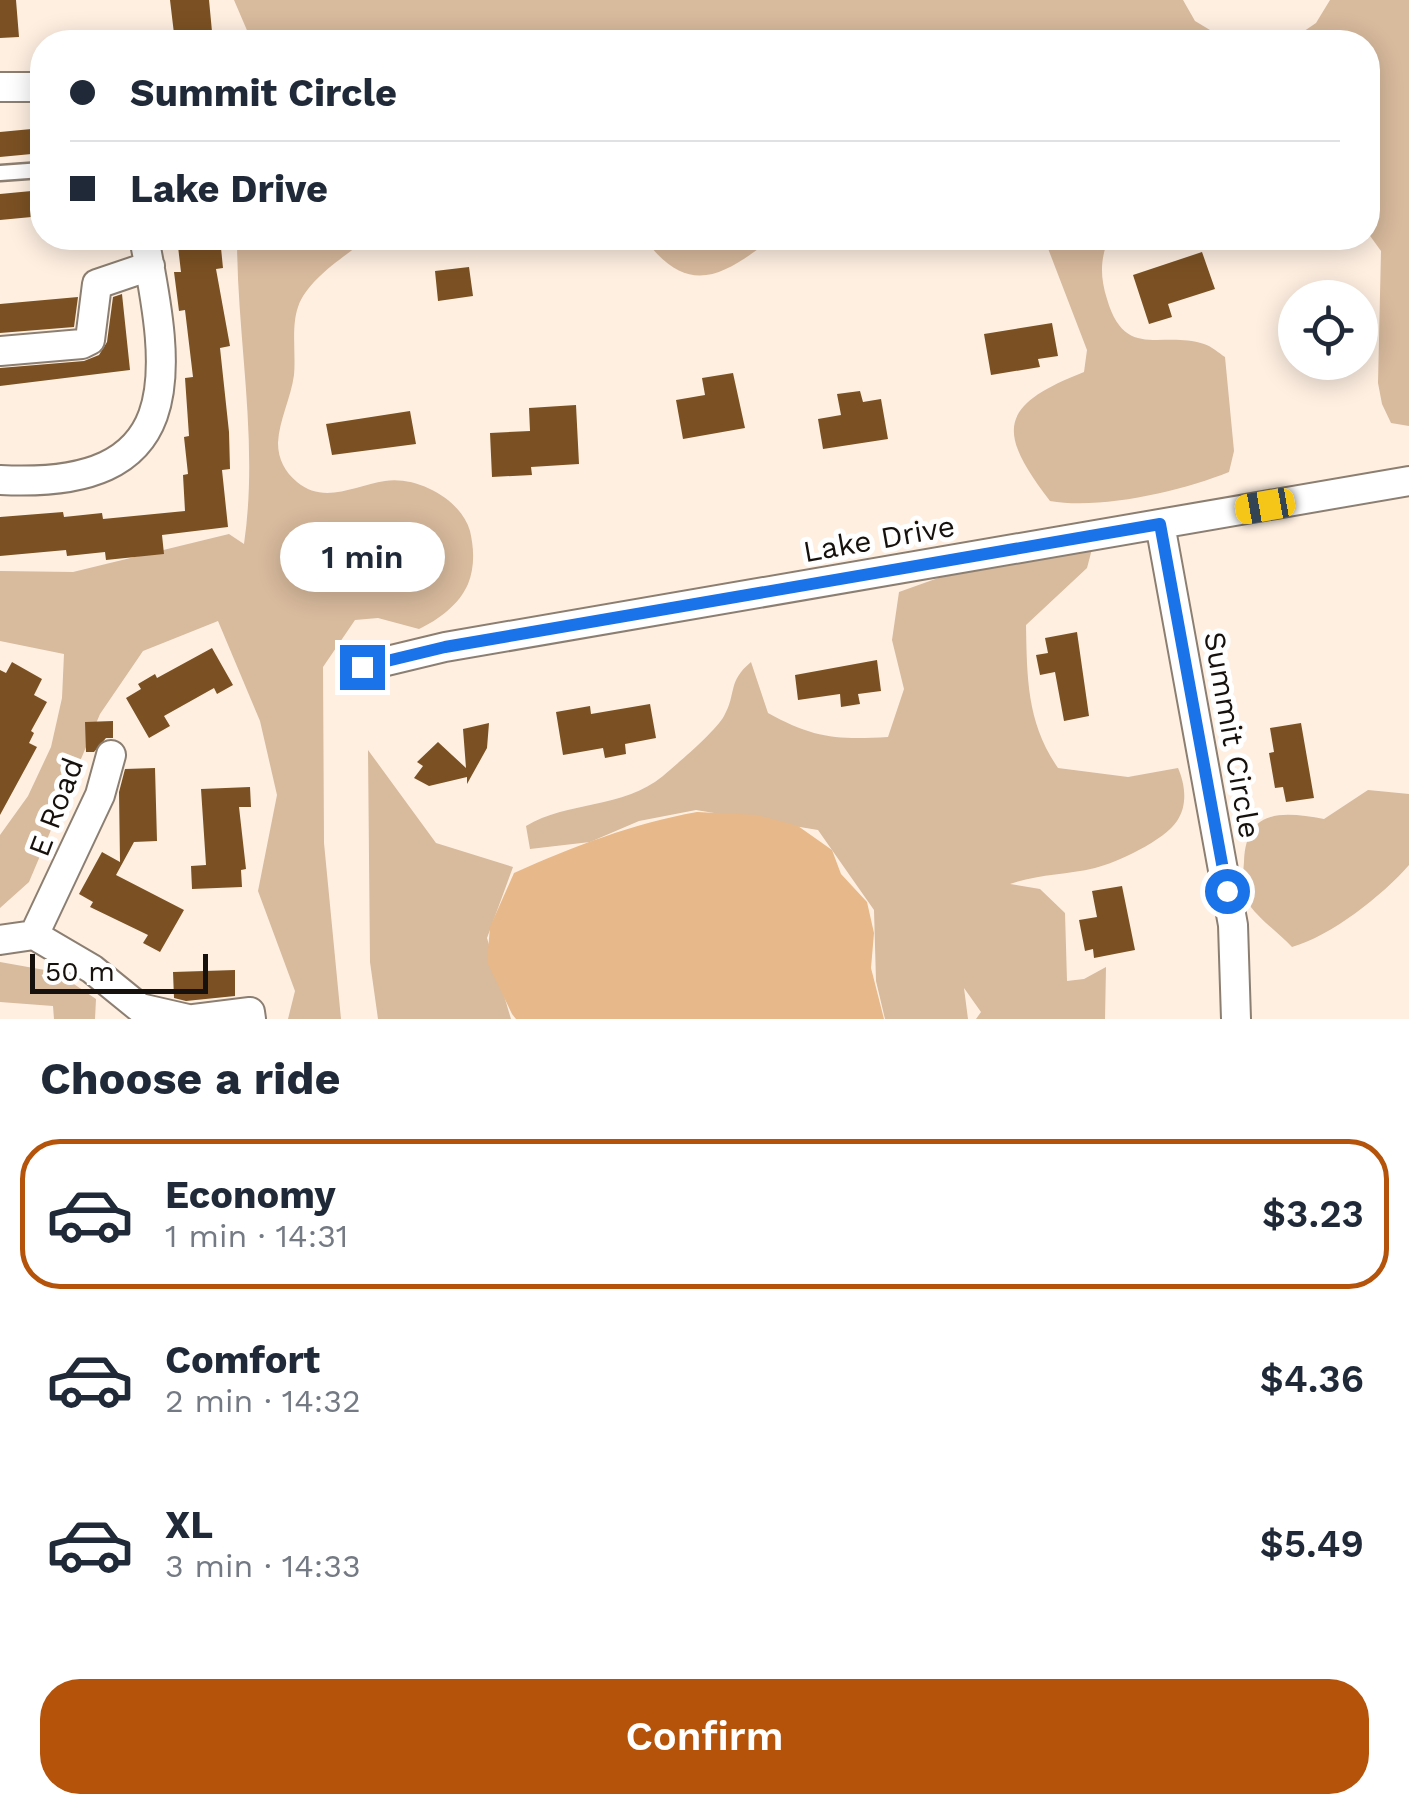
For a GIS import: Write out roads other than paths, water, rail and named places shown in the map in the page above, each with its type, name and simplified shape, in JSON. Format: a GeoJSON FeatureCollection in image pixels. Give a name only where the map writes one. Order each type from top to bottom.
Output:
{"type":"FeatureCollection","features":[{"type":"Feature","properties":{"kind":"street"},"geometry":{"type":"LineString","coordinates":[[0,87],[30,87]]}},
{"type":"Feature","properties":{"kind":"street"},"geometry":{"type":"LineString","coordinates":[[0,480],[100,472],[132,448],[150,425],[160,398],[164,355],[147,250]]}},
{"type":"Feature","properties":{"kind":"street"},"geometry":{"type":"LineString","coordinates":[[0,351],[90,340],[97,284],[150,266]]}},
{"type":"Feature","properties":{"kind":"street","name":"Lake Drive"},"geometry":{"type":"LineString","coordinates":[[362,667],[445,647],[1409,481]]}},
{"type":"Feature","properties":{"kind":"street","name":"Summit Circle"},"geometry":{"type":"LineString","coordinates":[[1160,524],[1233,925],[1236,1019]]}},
{"type":"Feature","properties":{"kind":"street","name":"E Road"},"geometry":{"type":"LineString","coordinates":[[34,935],[100,795],[110,756]]}},
{"type":"Feature","properties":{"kind":"street"},"geometry":{"type":"LineString","coordinates":[[0,940],[34,935],[92,969],[140,1008],[191,1019],[250,1012],[251,1019]]}},
{"type":"Feature","properties":{"kind":"lane"},"geometry":{"type":"LineString","coordinates":[[0,173],[30,171]]}}]}
